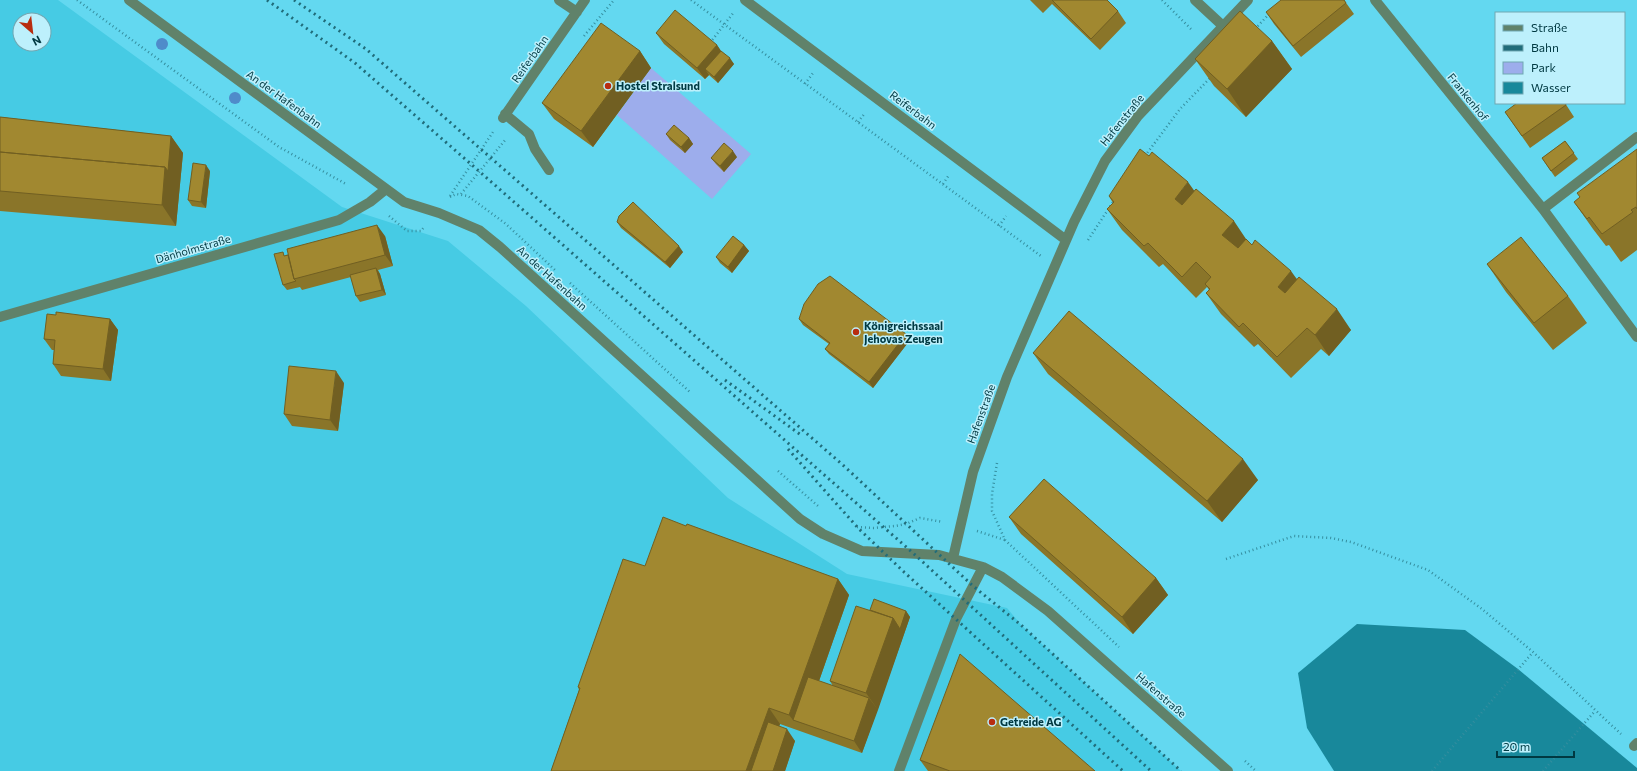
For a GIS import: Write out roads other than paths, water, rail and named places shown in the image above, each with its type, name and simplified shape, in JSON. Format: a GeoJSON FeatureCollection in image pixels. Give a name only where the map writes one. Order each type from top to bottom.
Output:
{"type":"FeatureCollection","features":[{"type":"Feature","properties":{"kind":"street","name":"An der Hafenbahn"},"geometry":{"type":"LineString","coordinates":[[129,0],[404,202],[439,213],[479,230],[500,247],[800,519],[823,534],[862,551],[939,555],[953,558]]}},
{"type":"Feature","properties":{"kind":"street"},"geometry":{"type":"LineString","coordinates":[[559,0],[577,12]]}},
{"type":"Feature","properties":{"kind":"street","name":"Reiferbahn"},"geometry":{"type":"LineString","coordinates":[[549,170],[529,134],[504,116],[585,0]]}},
{"type":"Feature","properties":{"kind":"street"},"geometry":{"type":"LineString","coordinates":[[1195,0],[1223,26]]}},
{"type":"Feature","properties":{"kind":"street","name":"Hafenstraße"},"geometry":{"type":"LineString","coordinates":[[1228,771],[1048,611],[1002,577],[983,567],[953,558],[973,472],[1007,377],[1066,240],[1105,161],[1138,116],[1248,0]]}},
{"type":"Feature","properties":{"kind":"street","name":"Frankenhof"},"geometry":{"type":"LineString","coordinates":[[1375,0],[1543,209],[1637,337]]}},
{"type":"Feature","properties":{"kind":"street","name":"Reiferbahn"},"geometry":{"type":"LineString","coordinates":[[741,3],[1066,240]]}},
{"type":"Feature","properties":{"kind":"street"},"geometry":{"type":"LineString","coordinates":[[1543,209],[1637,137]]}},
{"type":"Feature","properties":{"kind":"street","name":"Dänholmstraße"},"geometry":{"type":"LineString","coordinates":[[0,317],[339,220],[372,200],[386,189]]}},
{"type":"Feature","properties":{"kind":"street"},"geometry":{"type":"LineString","coordinates":[[899,771],[956,619],[983,567]]}},
{"type":"Feature","properties":{"kind":"water"},"geometry":{"type":"Polygon","coordinates":[[[1357,624],[1465,630],[1518,669],[1637,768],[1637,771],[1334,771],[1307,728],[1298,673],[1357,624]]]}},
{"type":"Feature","properties":{"kind":"railway"},"geometry":{"type":"LineString","coordinates":[[267,0],[355,63],[480,172],[913,553],[1151,771]]}},
{"type":"Feature","properties":{"kind":"railway"},"geometry":{"type":"LineString","coordinates":[[294,0],[366,49],[844,466],[973,586],[1021,625],[1181,771]]}},
{"type":"Feature","properties":{"kind":"railway"},"geometry":{"type":"LineString","coordinates":[[725,380],[801,435]]}},
{"type":"Feature","properties":{"kind":"railway"},"geometry":{"type":"LineString","coordinates":[[788,449],[858,528],[904,572],[1123,771]]}},
{"type":"Feature","properties":{"kind":"place","name":"Hostel Stralsund"},"geometry":{"type":"Point","coordinates":[608,86]}},
{"type":"Feature","properties":{"kind":"place","name":"Königreichssaal Jehovas Zeugen"},"geometry":{"type":"Point","coordinates":[856,332]}},
{"type":"Feature","properties":{"kind":"place","name":"Getreide AG"},"geometry":{"type":"Point","coordinates":[992,722]}}]}
